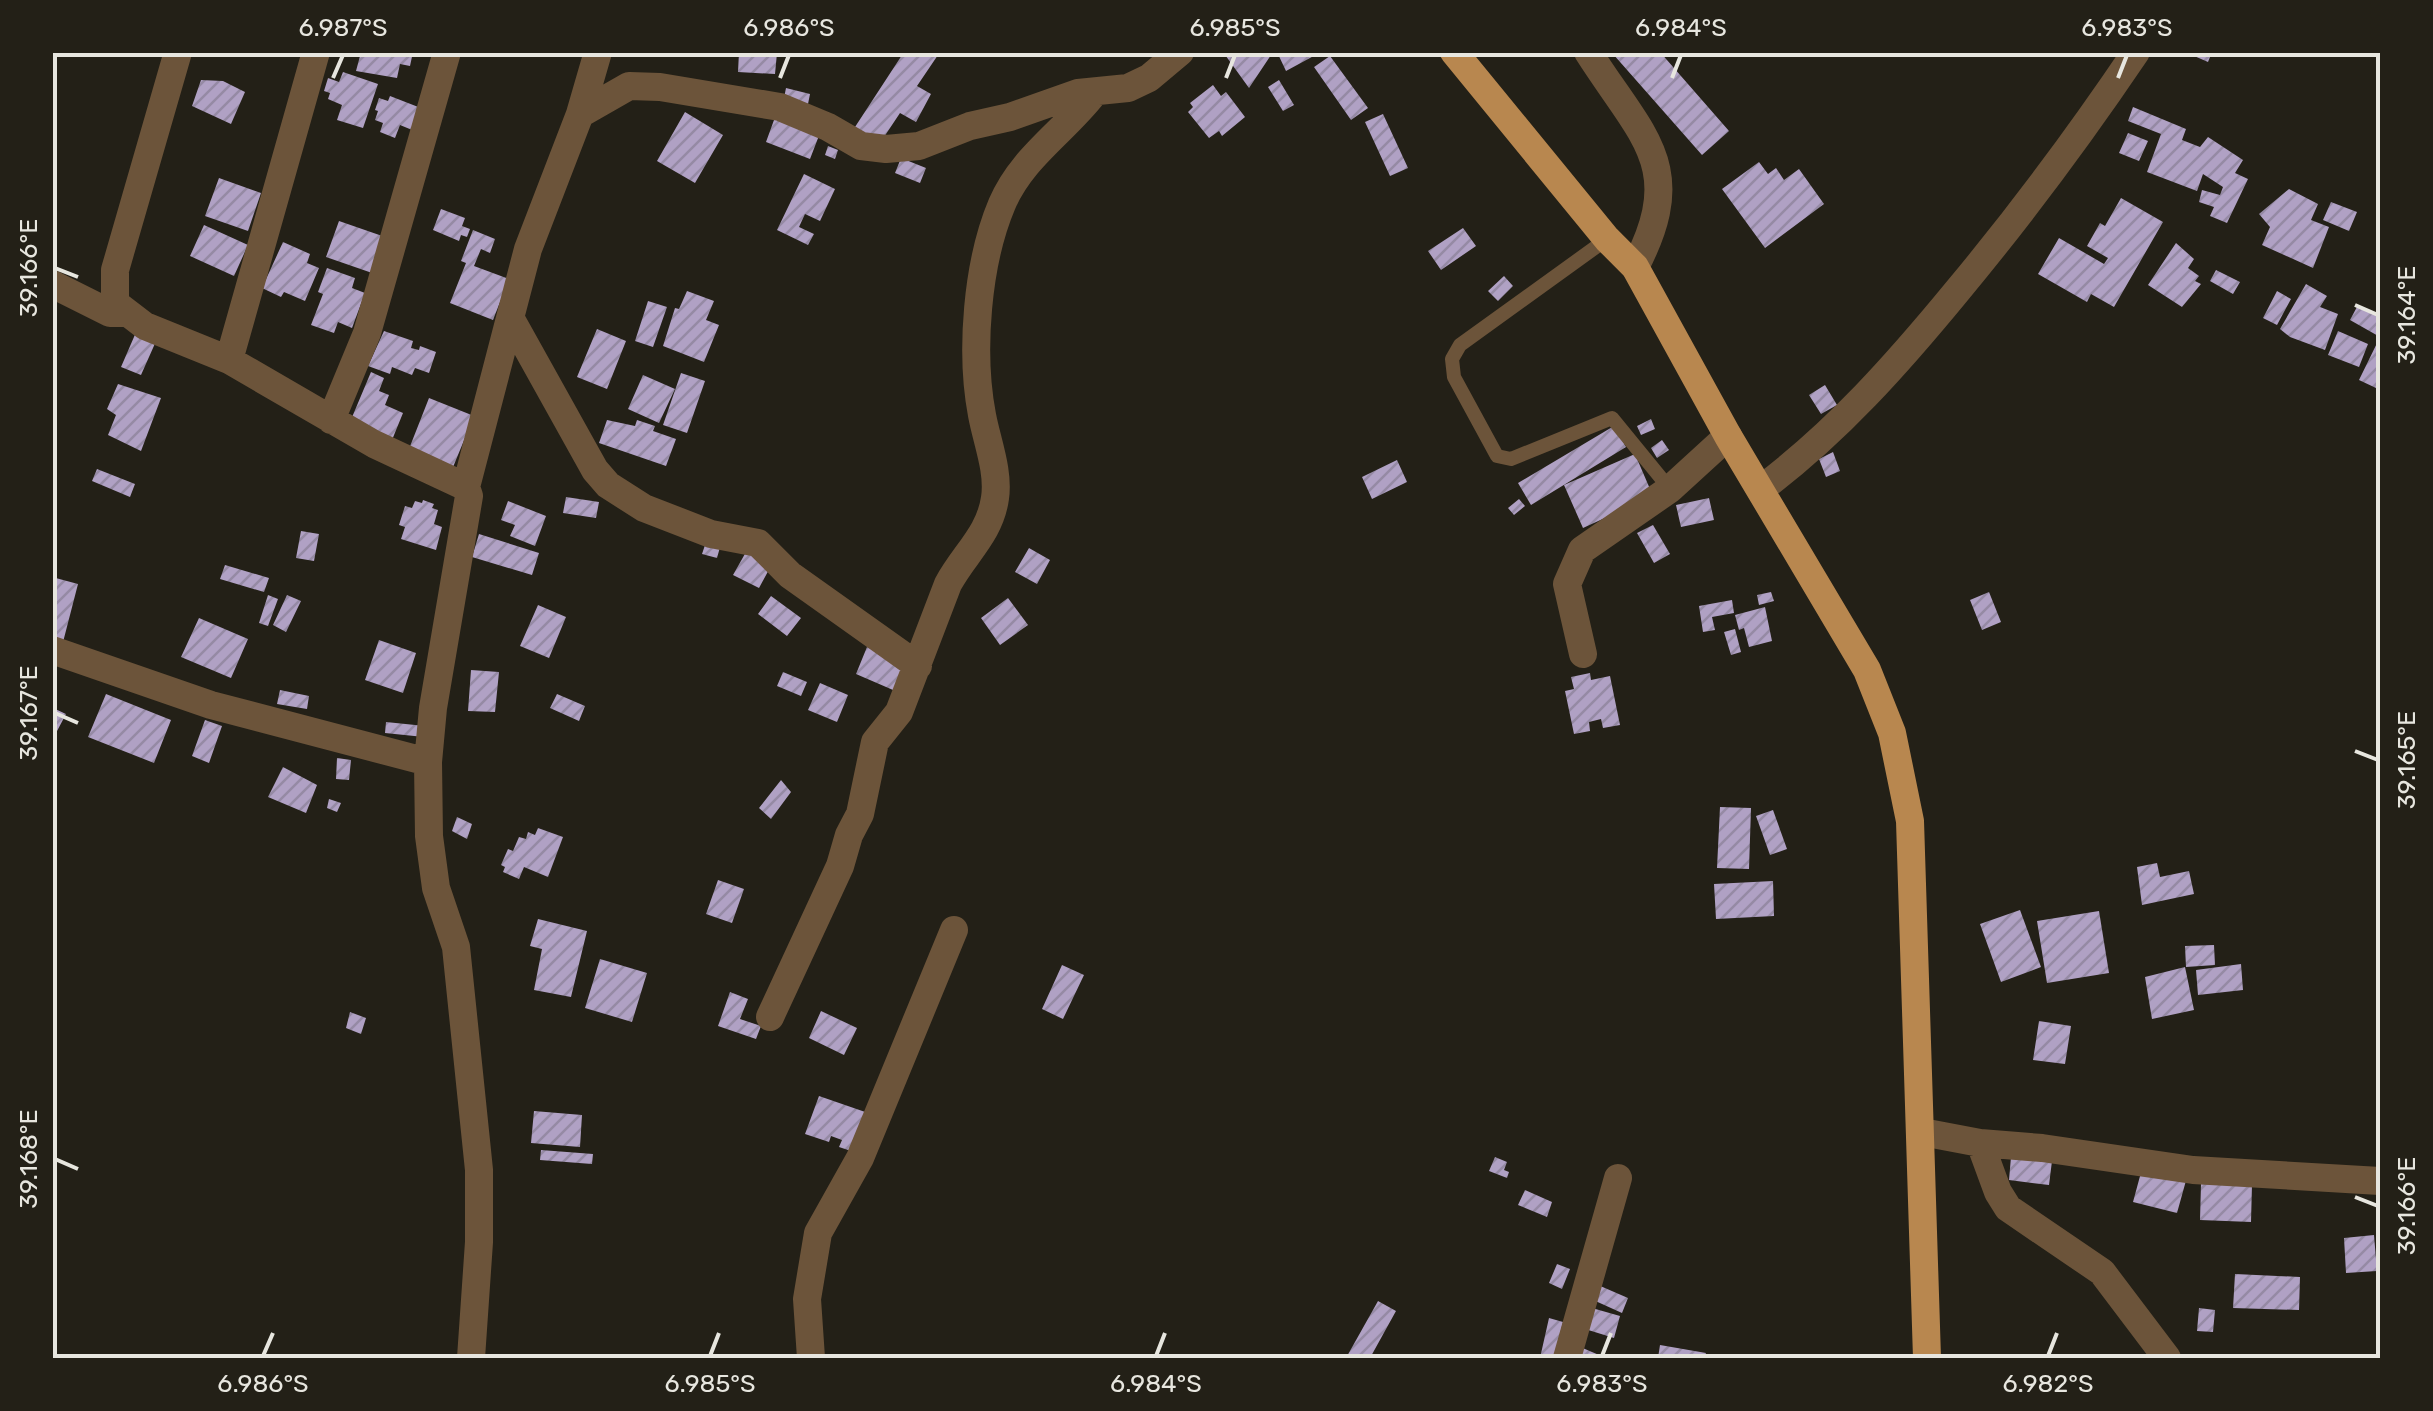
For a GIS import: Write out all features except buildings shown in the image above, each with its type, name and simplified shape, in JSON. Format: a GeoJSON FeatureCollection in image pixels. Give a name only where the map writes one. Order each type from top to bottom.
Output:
{"type":"FeatureCollection","features":[{"type":"Feature","properties":{"kind":"main road"},"geometry":{"type":"LineString","coordinates":[[1454,52],[1635,268],[1728,436],[1867,670],[1892,733],[1910,821],[1927,1358]]}},
{"type":"Feature","properties":{"kind":"street"},"geometry":{"type":"LineString","coordinates":[[178,52],[115,270],[116,303],[145,326],[229,360],[331,420],[466,488]]}},
{"type":"Feature","properties":{"kind":"street"},"geometry":{"type":"LineString","coordinates":[[229,360],[316,52]]}},
{"type":"Feature","properties":{"kind":"street"},"geometry":{"type":"LineString","coordinates":[[331,420],[367,333],[447,52]]}},
{"type":"Feature","properties":{"kind":"street"},"geometry":{"type":"LineString","coordinates":[[471,1358],[480,1170],[456,948],[436,888],[429,836],[428,762],[468,509],[466,488],[528,249],[580,114],[598,52]]}},
{"type":"Feature","properties":{"kind":"street"},"geometry":{"type":"LineString","coordinates":[[580,114],[629,86],[660,87],[780,107],[861,146],[919,146],[1078,93],[1128,88],[1180,52]]}},
{"type":"Feature","properties":{"kind":"street"},"geometry":{"type":"LineString","coordinates":[[1588,52],[1647,144],[1658,169],[1660,198],[1652,234],[1635,268]]}},
{"type":"Feature","properties":{"kind":"street"},"geometry":{"type":"LineString","coordinates":[[1761,489],[1838,426],[1920,336],[2048,180],[2136,52]]}},
{"type":"Feature","properties":{"kind":"street"},"geometry":{"type":"LineString","coordinates":[[770,1016],[860,814],[873,746],[894,721],[948,584],[983,536],[995,502],[977,363],[984,262],[995,222],[1003,200],[1026,163],[1079,113],[1094,93]]}},
{"type":"Feature","properties":{"kind":"street"},"geometry":{"type":"LineString","coordinates":[[52,284],[110,313],[126,313]]}},
{"type":"Feature","properties":{"kind":"street"},"geometry":{"type":"LineString","coordinates":[[512,321],[595,470],[608,486],[644,508],[684,524],[758,543],[790,575],[918,666]]}},
{"type":"Feature","properties":{"kind":"street"},"geometry":{"type":"LineString","coordinates":[[1583,654],[1566,584],[1572,566],[1594,540],[1670,489],[1728,436]]}},
{"type":"Feature","properties":{"kind":"street"},"geometry":{"type":"LineString","coordinates":[[52,650],[211,704],[428,762]]}},
{"type":"Feature","properties":{"kind":"street"},"geometry":{"type":"LineString","coordinates":[[811,1358],[807,1299],[818,1232],[860,1158],[954,930]]}},
{"type":"Feature","properties":{"kind":"street"},"geometry":{"type":"LineString","coordinates":[[1922,1132],[2192,1170],[2380,1181]]}},
{"type":"Feature","properties":{"kind":"street"},"geometry":{"type":"LineString","coordinates":[[1980,1143],[2003,1202],[2102,1272],[2167,1358]]}},
{"type":"Feature","properties":{"kind":"street"},"geometry":{"type":"LineString","coordinates":[[1567,1358],[1618,1178]]}},
{"type":"Feature","properties":{"kind":"lane"},"geometry":{"type":"LineString","coordinates":[[1607,239],[1460,345],[1452,359],[1454,377],[1497,456],[1511,459],[1612,418],[1670,489]]}}]}
